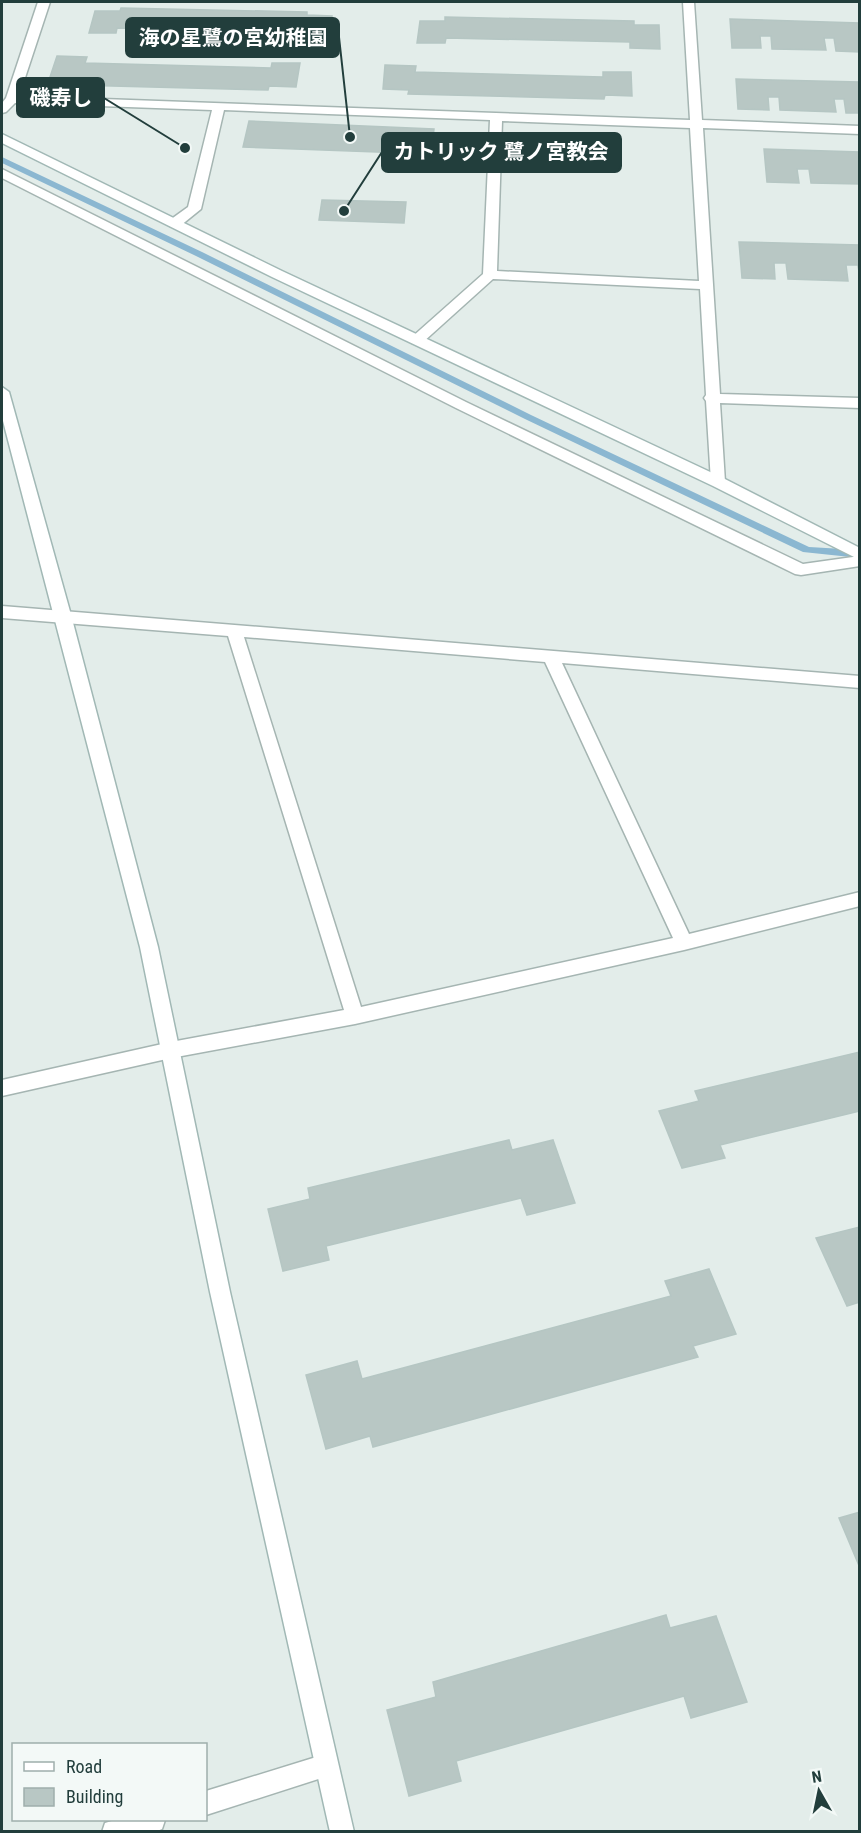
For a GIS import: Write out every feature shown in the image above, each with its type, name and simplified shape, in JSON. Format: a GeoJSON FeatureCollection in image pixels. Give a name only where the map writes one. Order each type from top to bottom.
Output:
{"type":"FeatureCollection","features":[{"type":"Feature","properties":{"kind":"street"},"geometry":{"type":"LineString","coordinates":[[2,109],[12,99],[44,2]]}},
{"type":"Feature","properties":{"kind":"street"},"geometry":{"type":"LineString","coordinates":[[689,2],[698,124],[711,398],[718,482]]}},
{"type":"Feature","properties":{"kind":"street"},"geometry":{"type":"LineString","coordinates":[[12,99],[860,130]]}},
{"type":"Feature","properties":{"kind":"street"},"geometry":{"type":"LineString","coordinates":[[175,223],[194,209],[219,106]]}},
{"type":"Feature","properties":{"kind":"street"},"geometry":{"type":"LineString","coordinates":[[490,275],[496,116]]}},
{"type":"Feature","properties":{"kind":"street"},"geometry":{"type":"LineString","coordinates":[[2,138],[417,340],[718,482],[860,555]]}},
{"type":"Feature","properties":{"kind":"street"},"geometry":{"type":"LineString","coordinates":[[2,173],[461,405],[801,570],[860,561]]}},
{"type":"Feature","properties":{"kind":"street"},"geometry":{"type":"LineString","coordinates":[[417,340],[490,275],[705,285]]}},
{"type":"Feature","properties":{"kind":"street"},"geometry":{"type":"LineString","coordinates":[[2,392],[63,615],[149,947],[220,1292],[342,1832]]}},
{"type":"Feature","properties":{"kind":"street"},"geometry":{"type":"LineString","coordinates":[[711,398],[860,403]]}},
{"type":"Feature","properties":{"kind":"street"},"geometry":{"type":"LineString","coordinates":[[2,612],[63,615],[860,682]]}},
{"type":"Feature","properties":{"kind":"street"},"geometry":{"type":"LineString","coordinates":[[234,630],[355,1016]]}},
{"type":"Feature","properties":{"kind":"street"},"geometry":{"type":"LineString","coordinates":[[550,656],[684,943]]}},
{"type":"Feature","properties":{"kind":"street"},"geometry":{"type":"LineString","coordinates":[[2,1088],[171,1050],[355,1016],[684,943],[860,899]]}},
{"type":"Feature","properties":{"kind":"street"},"geometry":{"type":"LineString","coordinates":[[207,1803],[326,1766]]}},
{"type":"Feature","properties":{"kind":"street"},"geometry":{"type":"LineString","coordinates":[[114,1832],[150,1821]]}},
{"type":"Feature","properties":{"kind":"building"},"geometry":{"type":"Polygon","coordinates":[[[121,8],[307,12],[307,15],[332,16],[328,39],[298,38],[300,32],[117,28],[116,33],[89,33],[95,11],[120,11],[121,8]]]}},
{"type":"Feature","properties":{"kind":"building"},"geometry":{"type":"Polygon","coordinates":[[[445,17],[634,21],[634,25],[659,25],[660,49],[630,48],[630,42],[446,38],[445,43],[417,43],[420,21],[445,21],[445,17]]]}},
{"type":"Feature","properties":{"kind":"building"},"geometry":{"type":"Polygon","coordinates":[[[730,19],[860,23],[860,52],[836,51],[834,38],[824,38],[826,50],[772,49],[771,36],[760,36],[761,48],[732,48],[730,19]]]}},
{"type":"Feature","properties":{"kind":"building"},"geometry":{"type":"Polygon","coordinates":[[[57,56],[87,57],[85,63],[271,68],[272,63],[300,63],[296,87],[269,86],[268,90],[74,85],[75,81],[49,80],[57,56]]]}},
{"type":"Feature","properties":{"kind":"building"},"geometry":{"type":"Polygon","coordinates":[[[385,65],[416,66],[415,72],[603,77],[603,72],[631,72],[632,96],[605,95],[604,99],[408,94],[409,90],[383,89],[385,65]]]}},
{"type":"Feature","properties":{"kind":"building"},"geometry":{"type":"Polygon","coordinates":[[[736,79],[860,82],[860,113],[846,113],[844,99],[834,99],[836,112],[780,110],[779,97],[768,97],[769,110],[738,109],[736,79]]]}},
{"type":"Feature","properties":{"kind":"building"},"geometry":{"type":"Polygon","coordinates":[[[249,121],[434,129],[431,154],[243,147],[249,121]]]}},
{"type":"Feature","properties":{"kind":"building"},"geometry":{"type":"Polygon","coordinates":[[[764,149],[860,152],[860,184],[811,183],[809,169],[797,169],[799,183],[767,182],[764,149]]]}},
{"type":"Feature","properties":{"kind":"building"},"geometry":{"type":"Polygon","coordinates":[[[322,200],[406,202],[404,223],[319,220],[322,200]]]}},
{"type":"Feature","properties":{"kind":"building"},"geometry":{"type":"Polygon","coordinates":[[[739,242],[860,245],[860,280],[858,265],[846,265],[848,281],[788,279],[786,263],[774,263],[775,279],[742,278],[739,242]]]}},
{"type":"Feature","properties":{"kind":"building"},"geometry":{"type":"Polygon","coordinates":[[[860,1052],[860,1111],[720,1145],[725,1158],[682,1168],[659,1111],[699,1101],[695,1091],[860,1052]]]}},
{"type":"Feature","properties":{"kind":"building"},"geometry":{"type":"Polygon","coordinates":[[[509,1140],[512,1150],[553,1140],[575,1203],[527,1215],[521,1198],[326,1246],[329,1260],[283,1271],[268,1209],[310,1199],[308,1188],[509,1140]]]}},
{"type":"Feature","properties":{"kind":"building"},"geometry":{"type":"Polygon","coordinates":[[[860,1227],[860,1302],[847,1306],[816,1238],[860,1227]]]}},
{"type":"Feature","properties":{"kind":"building"},"geometry":{"type":"Polygon","coordinates":[[[709,1269],[736,1334],[693,1346],[698,1357],[373,1447],[370,1436],[326,1449],[306,1375],[357,1361],[362,1379],[671,1296],[665,1281],[709,1269]]]}},
{"type":"Feature","properties":{"kind":"building"},"geometry":{"type":"Polygon","coordinates":[[[860,1512],[860,1568],[839,1518],[860,1512]]]}},
{"type":"Feature","properties":{"kind":"building"},"geometry":{"type":"Polygon","coordinates":[[[666,1615],[670,1628],[716,1616],[747,1702],[691,1718],[684,1696],[456,1761],[461,1781],[409,1796],[387,1710],[436,1697],[433,1682],[666,1615]]]}},
{"type":"Feature","properties":{"kind":"waterway"},"geometry":{"type":"LineString","coordinates":[[2,160],[199,254],[528,417],[807,550],[860,554]]}},
{"type":"Feature","properties":{"kind":"place","name":"海の星鷺の宮幼稚園"},"geometry":{"type":"Point","coordinates":[350,137]}},
{"type":"Feature","properties":{"kind":"place","name":"磯寿し"},"geometry":{"type":"Point","coordinates":[185,148]}},
{"type":"Feature","properties":{"kind":"place","name":"カトリック 鷺ノ宮教会"},"geometry":{"type":"Point","coordinates":[344,211]}}]}
